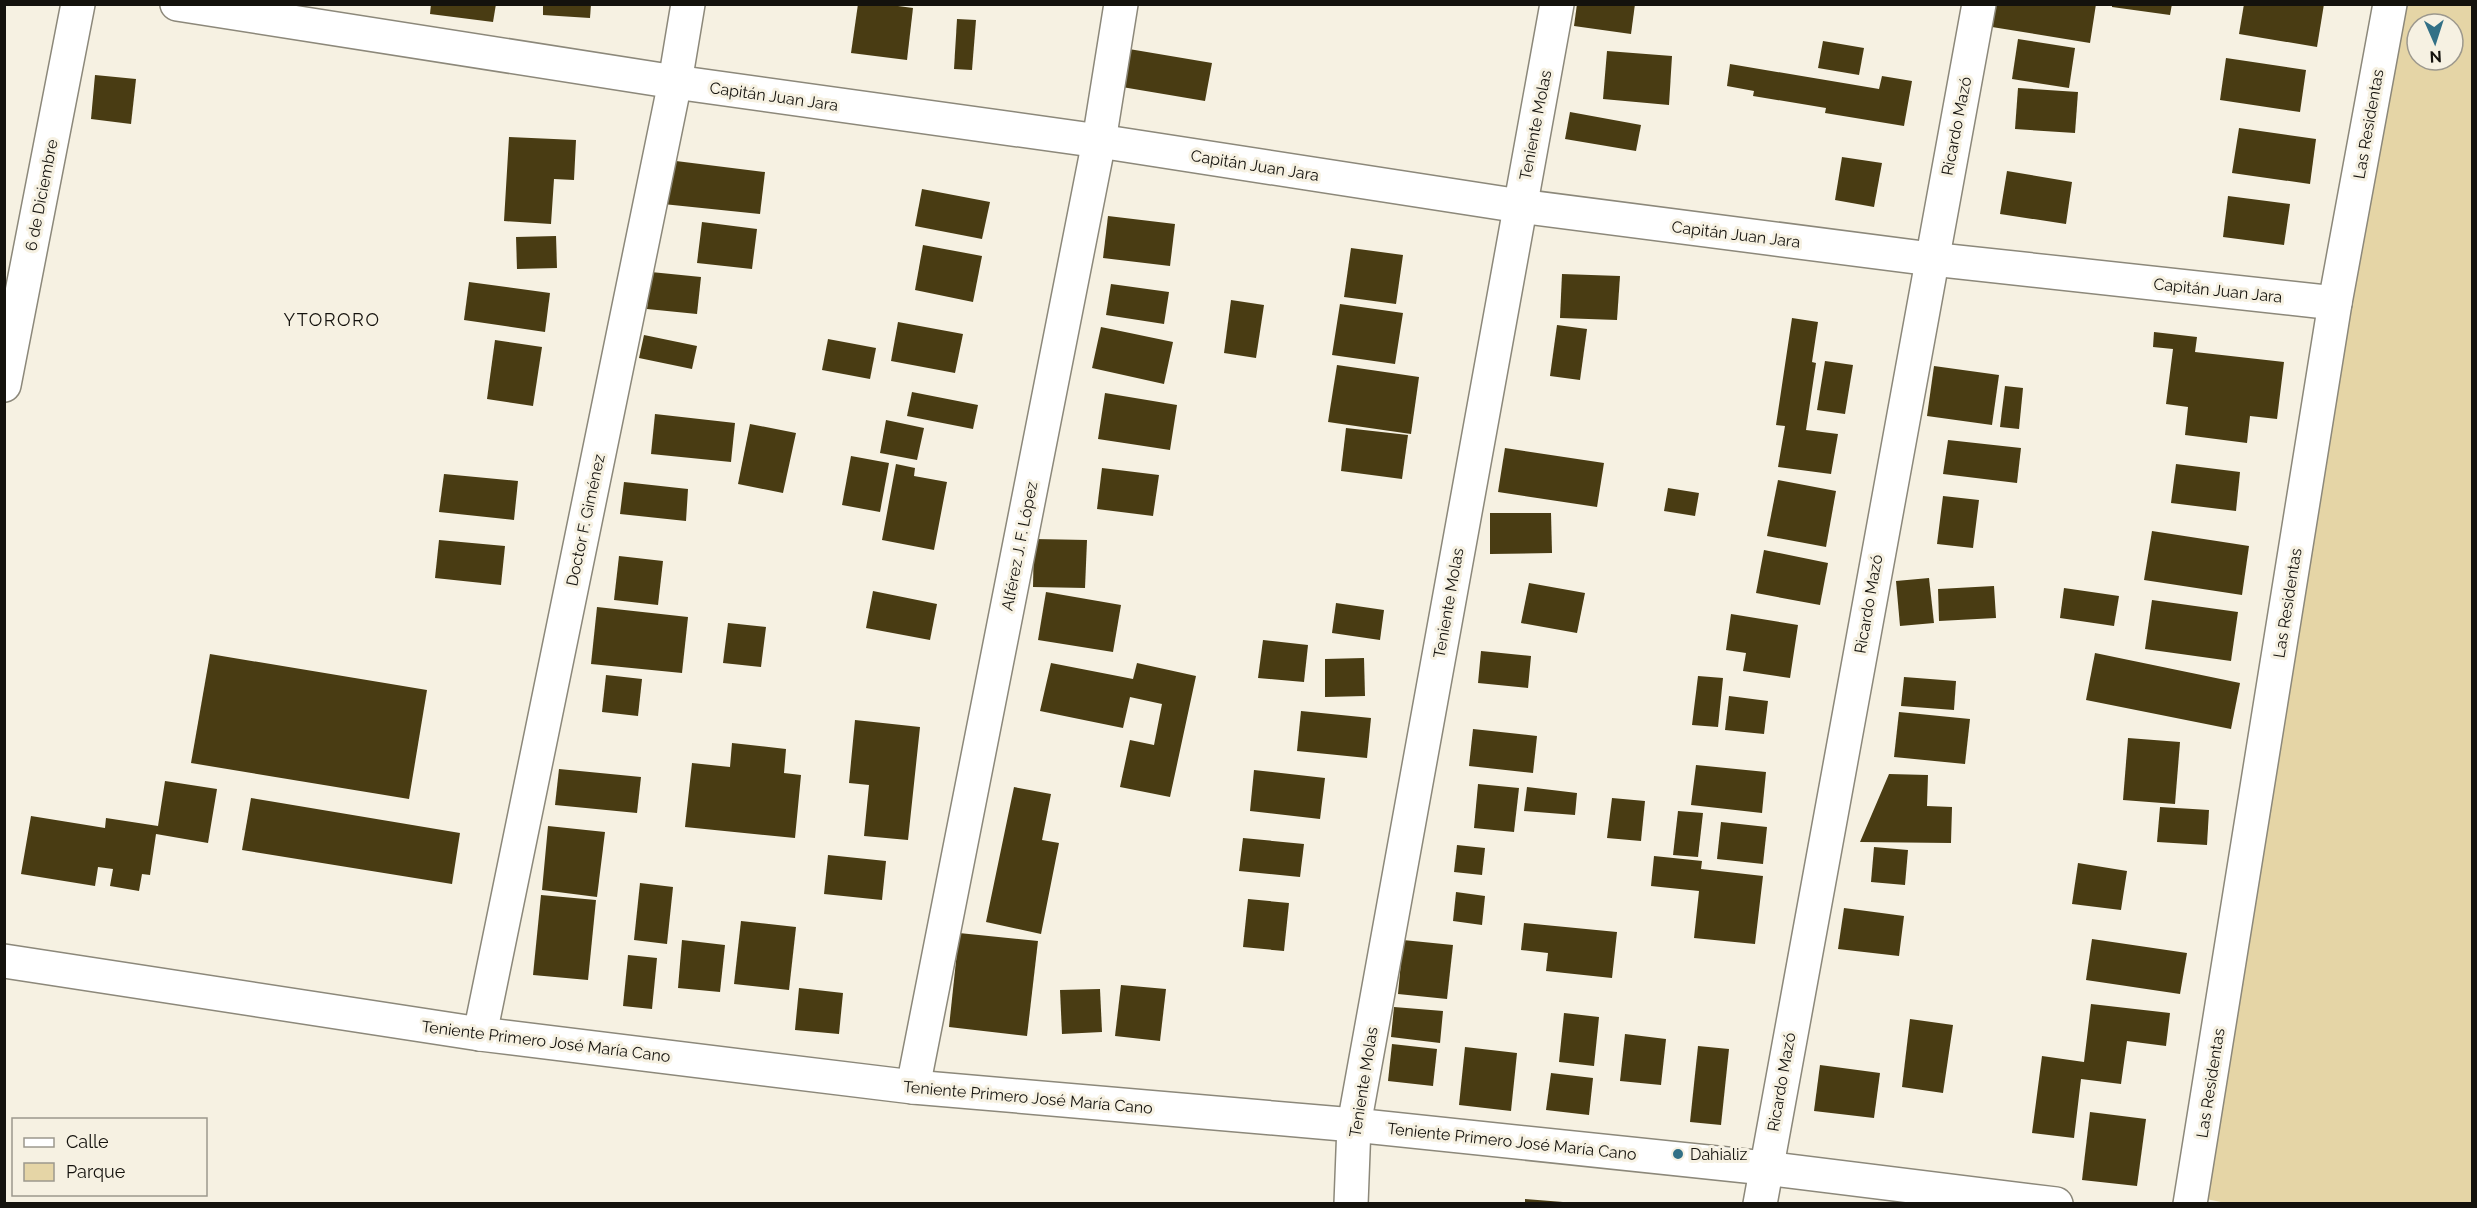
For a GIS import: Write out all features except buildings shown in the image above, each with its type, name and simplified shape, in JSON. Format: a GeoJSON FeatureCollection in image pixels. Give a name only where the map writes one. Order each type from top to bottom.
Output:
{"type":"FeatureCollection","features":[{"type":"Feature","properties":{"kind":"street","name":"6 de Diciembre"},"geometry":{"type":"LineString","coordinates":[[4,385],[78,4]]}},
{"type":"Feature","properties":{"kind":"street","name":"Capitán Juan Jara"},"geometry":{"type":"LineString","coordinates":[[177,4],[675,82],[1099,141],[1520,206],[1931,259],[2335,303]]}},
{"type":"Feature","properties":{"kind":"street","name":"Doctor F. Giménez"},"geometry":{"type":"LineString","coordinates":[[480,1034],[675,82],[688,4]]}},
{"type":"Feature","properties":{"kind":"street","name":"Alférez J. F. López"},"geometry":{"type":"LineString","coordinates":[[913,1087],[1099,141],[1121,4]]}},
{"type":"Feature","properties":{"kind":"street","name":"Teniente Molas"},"geometry":{"type":"LineString","coordinates":[[1352,1203],[1354,1125],[1557,4]]}},
{"type":"Feature","properties":{"kind":"street","name":"Ricardo Mazó"},"geometry":{"type":"LineString","coordinates":[[1760,1203],[1979,4]]}},
{"type":"Feature","properties":{"kind":"street","name":"Las Residentas"},"geometry":{"type":"LineString","coordinates":[[2190,1203],[2335,303],[2390,4]]}},
{"type":"Feature","properties":{"kind":"street","name":"Teniente Primero José María Cano"},"geometry":{"type":"LineString","coordinates":[[4,961],[480,1034],[913,1087],[1354,1125],[1765,1168],[2056,1203]]}},
{"type":"Feature","properties":{"kind":"green space"},"geometry":{"type":"Polygon","coordinates":[[[2400,5],[2472,6],[2472,1203],[2231,1204],[2206,1199],[2400,5]]]}},
{"type":"Feature","properties":{"kind":"place","name":"Dahializ"},"geometry":{"type":"Point","coordinates":[1678,1154]}},
{"type":"Feature","properties":{"kind":"district","name":"YTORORO"},"geometry":{"type":"Point","coordinates":[332,320]}}]}
